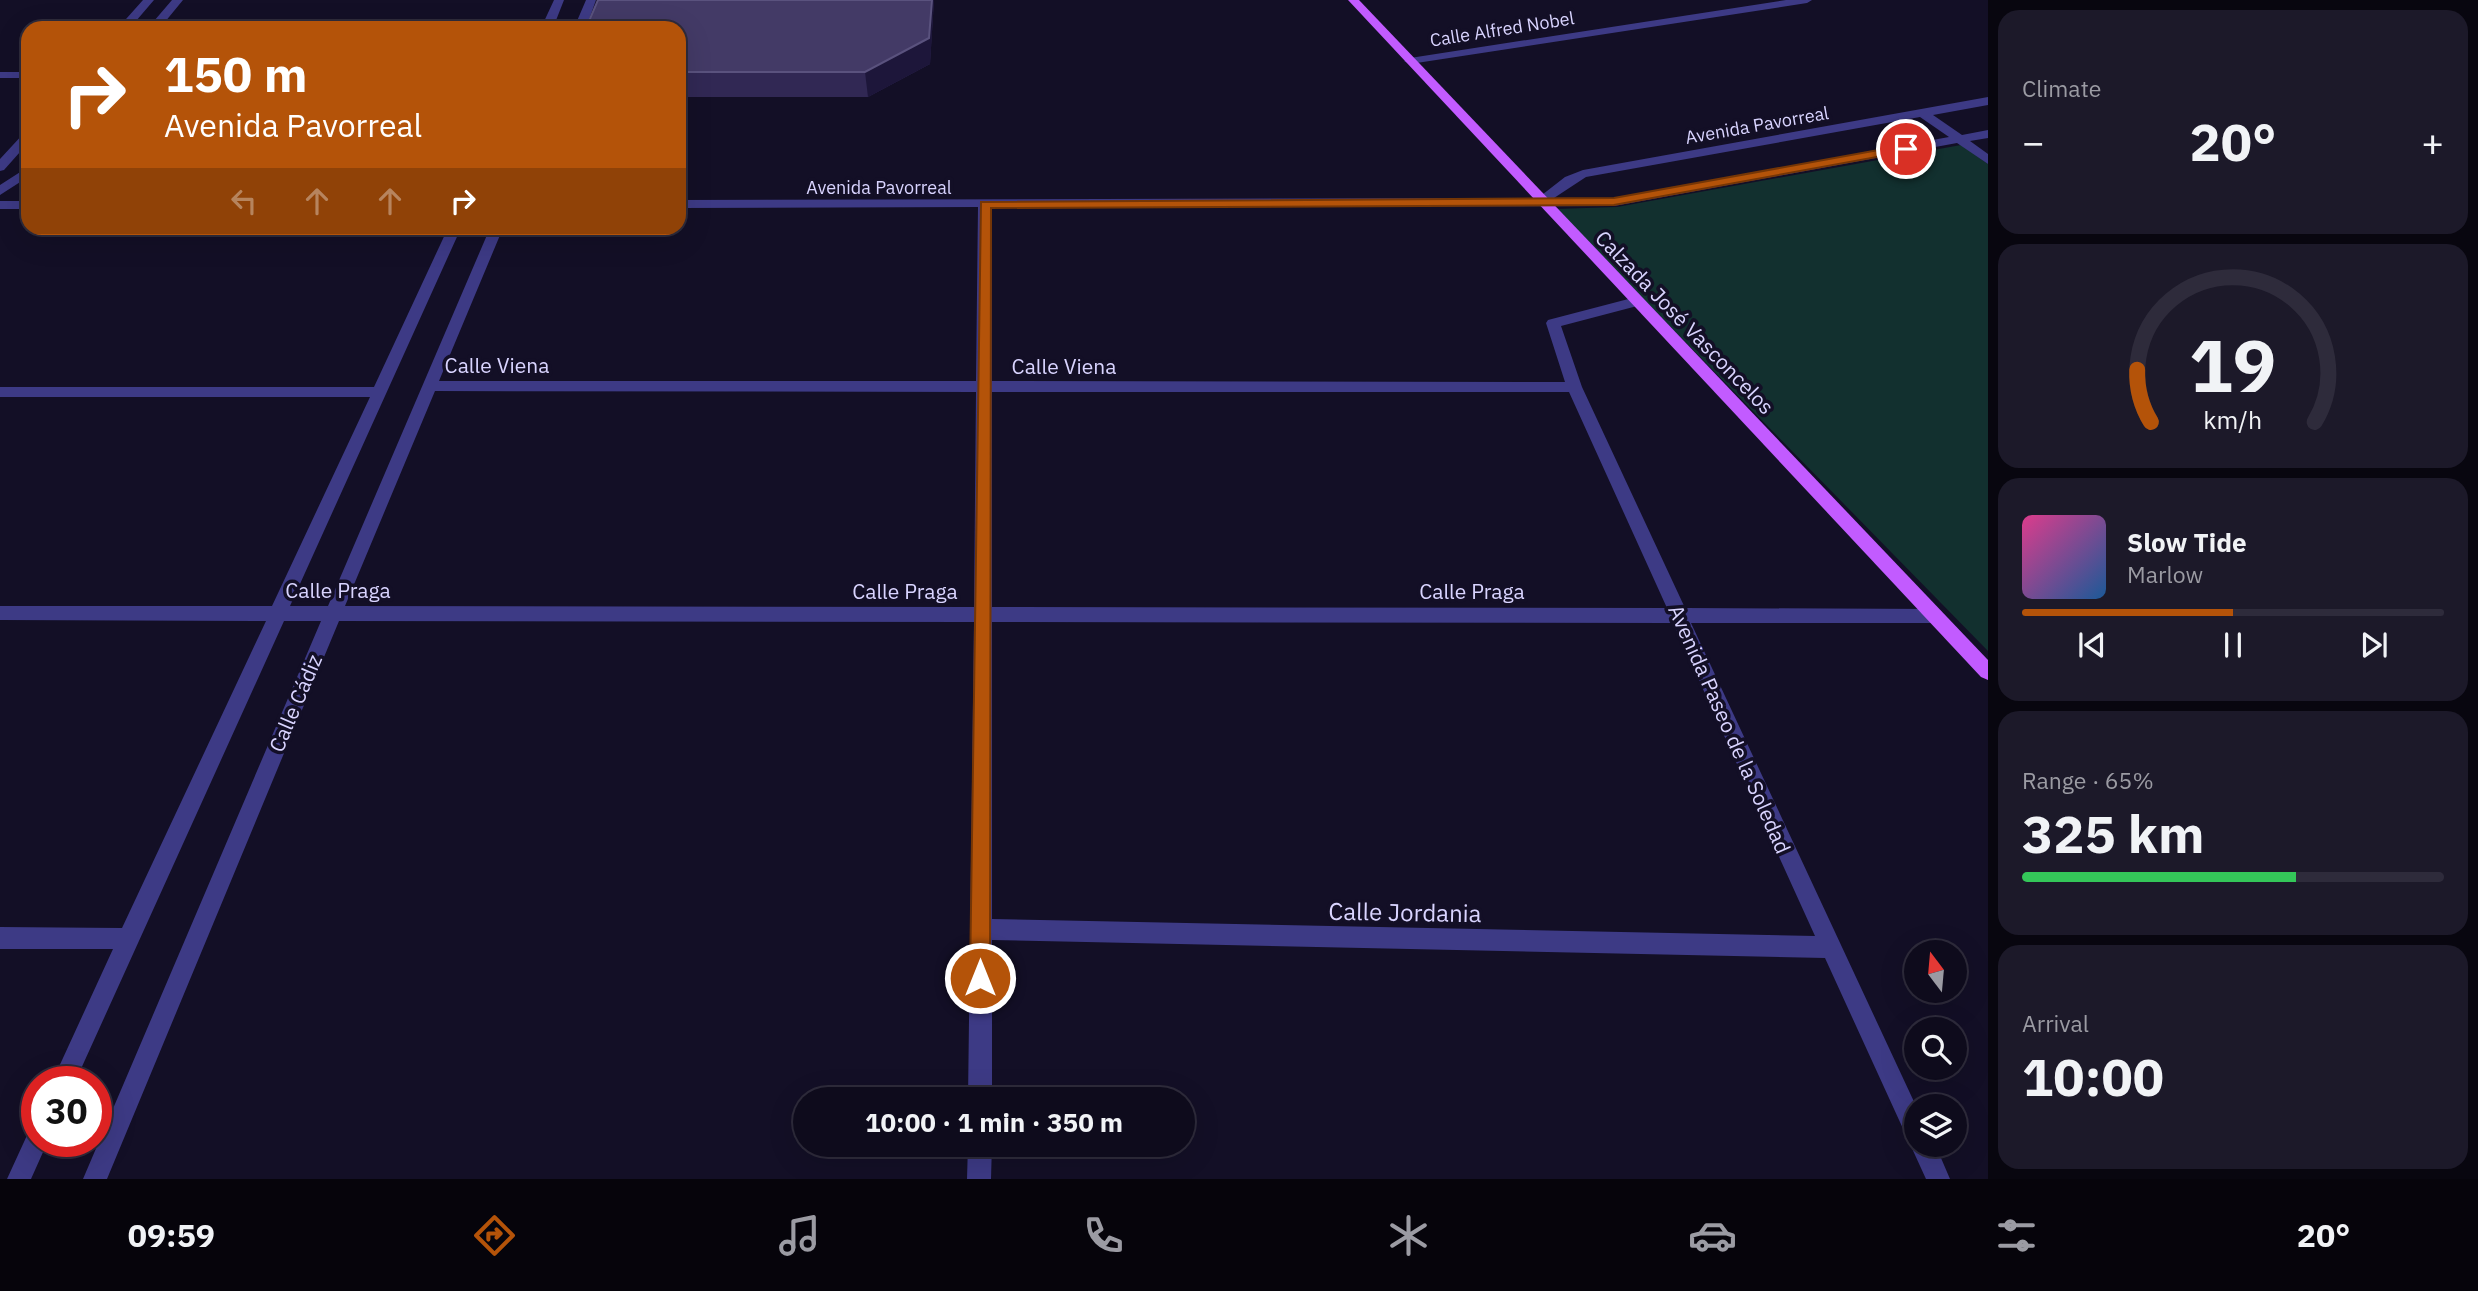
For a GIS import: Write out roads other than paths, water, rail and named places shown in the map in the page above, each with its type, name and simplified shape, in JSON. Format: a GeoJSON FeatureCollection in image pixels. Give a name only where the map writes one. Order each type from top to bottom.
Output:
{"type":"FeatureCollection","features":[{"type":"Feature","properties":{"kind":"main road","name":"Calzada José Vasconcelos"},"geometry":{"type":"LineString","coordinates":[[1353,0],[1988,672]]}},
{"type":"Feature","properties":{"kind":"street"},"geometry":{"type":"LineString","coordinates":[[130,21],[149,0]]}},
{"type":"Feature","properties":{"kind":"street"},"geometry":{"type":"LineString","coordinates":[[159,21],[178,0]]}},
{"type":"Feature","properties":{"kind":"street"},"geometry":{"type":"LineString","coordinates":[[550,21],[559,0]]}},
{"type":"Feature","properties":{"kind":"street"},"geometry":{"type":"LineString","coordinates":[[583,21],[591,0]]}},
{"type":"Feature","properties":{"kind":"street","name":"Calle Alfred Nobel"},"geometry":{"type":"LineString","coordinates":[[1410,61],[1807,0]]}},
{"type":"Feature","properties":{"kind":"street"},"geometry":{"type":"LineString","coordinates":[[0,75],[21,75]]}},
{"type":"Feature","properties":{"kind":"street","name":"Avenida Pavorreal"},"geometry":{"type":"LineString","coordinates":[[1541,202],[1570,180],[1583,174],[1988,102]]}},
{"type":"Feature","properties":{"kind":"street"},"geometry":{"type":"LineString","coordinates":[[1923,113],[1988,160]]}},
{"type":"Feature","properties":{"kind":"street","name":"Avenida Pavorreal"},"geometry":{"type":"LineString","coordinates":[[686,204],[1614,202],[1988,134]]}},
{"type":"Feature","properties":{"kind":"street"},"geometry":{"type":"LineString","coordinates":[[0,167],[21,144]]}},
{"type":"Feature","properties":{"kind":"street"},"geometry":{"type":"LineString","coordinates":[[0,191],[21,176]]}},
{"type":"Feature","properties":{"kind":"street"},"geometry":{"type":"LineString","coordinates":[[980,1087],[985,204]]}},
{"type":"Feature","properties":{"kind":"street"},"geometry":{"type":"LineString","coordinates":[[0,205],[21,205]]}},
{"type":"Feature","properties":{"kind":"street"},"geometry":{"type":"LineString","coordinates":[[70,1066],[452,235]]}},
{"type":"Feature","properties":{"kind":"street","name":"Calle Cádiz"},"geometry":{"type":"LineString","coordinates":[[95,1179],[493,235]]}},
{"type":"Feature","properties":{"kind":"street","name":"Avenida Paseo de la Soledad"},"geometry":{"type":"LineString","coordinates":[[1636,302],[1553,323],[1574,387],[1904,1106]]}},
{"type":"Feature","properties":{"kind":"street","name":"Calle Viena"},"geometry":{"type":"LineString","coordinates":[[429,386],[1574,387]]}},
{"type":"Feature","properties":{"kind":"street"},"geometry":{"type":"LineString","coordinates":[[0,392],[380,392]]}},
{"type":"Feature","properties":{"kind":"street","name":"Calle Praga"},"geometry":{"type":"LineString","coordinates":[[0,613],[1678,613],[1935,616]]}},
{"type":"Feature","properties":{"kind":"street","name":"Calle Jordania"},"geometry":{"type":"LineString","coordinates":[[981,929],[1829,947]]}},
{"type":"Feature","properties":{"kind":"street"},"geometry":{"type":"LineString","coordinates":[[0,938],[129,939]]}},
{"type":"Feature","properties":{"kind":"street"},"geometry":{"type":"LineString","coordinates":[[19,1179],[29,1157]]}},
{"type":"Feature","properties":{"kind":"street"},"geometry":{"type":"LineString","coordinates":[[979,1157],[979,1179]]}},
{"type":"Feature","properties":{"kind":"street"},"geometry":{"type":"LineString","coordinates":[[1928,1157],[1938,1179]]}}]}
